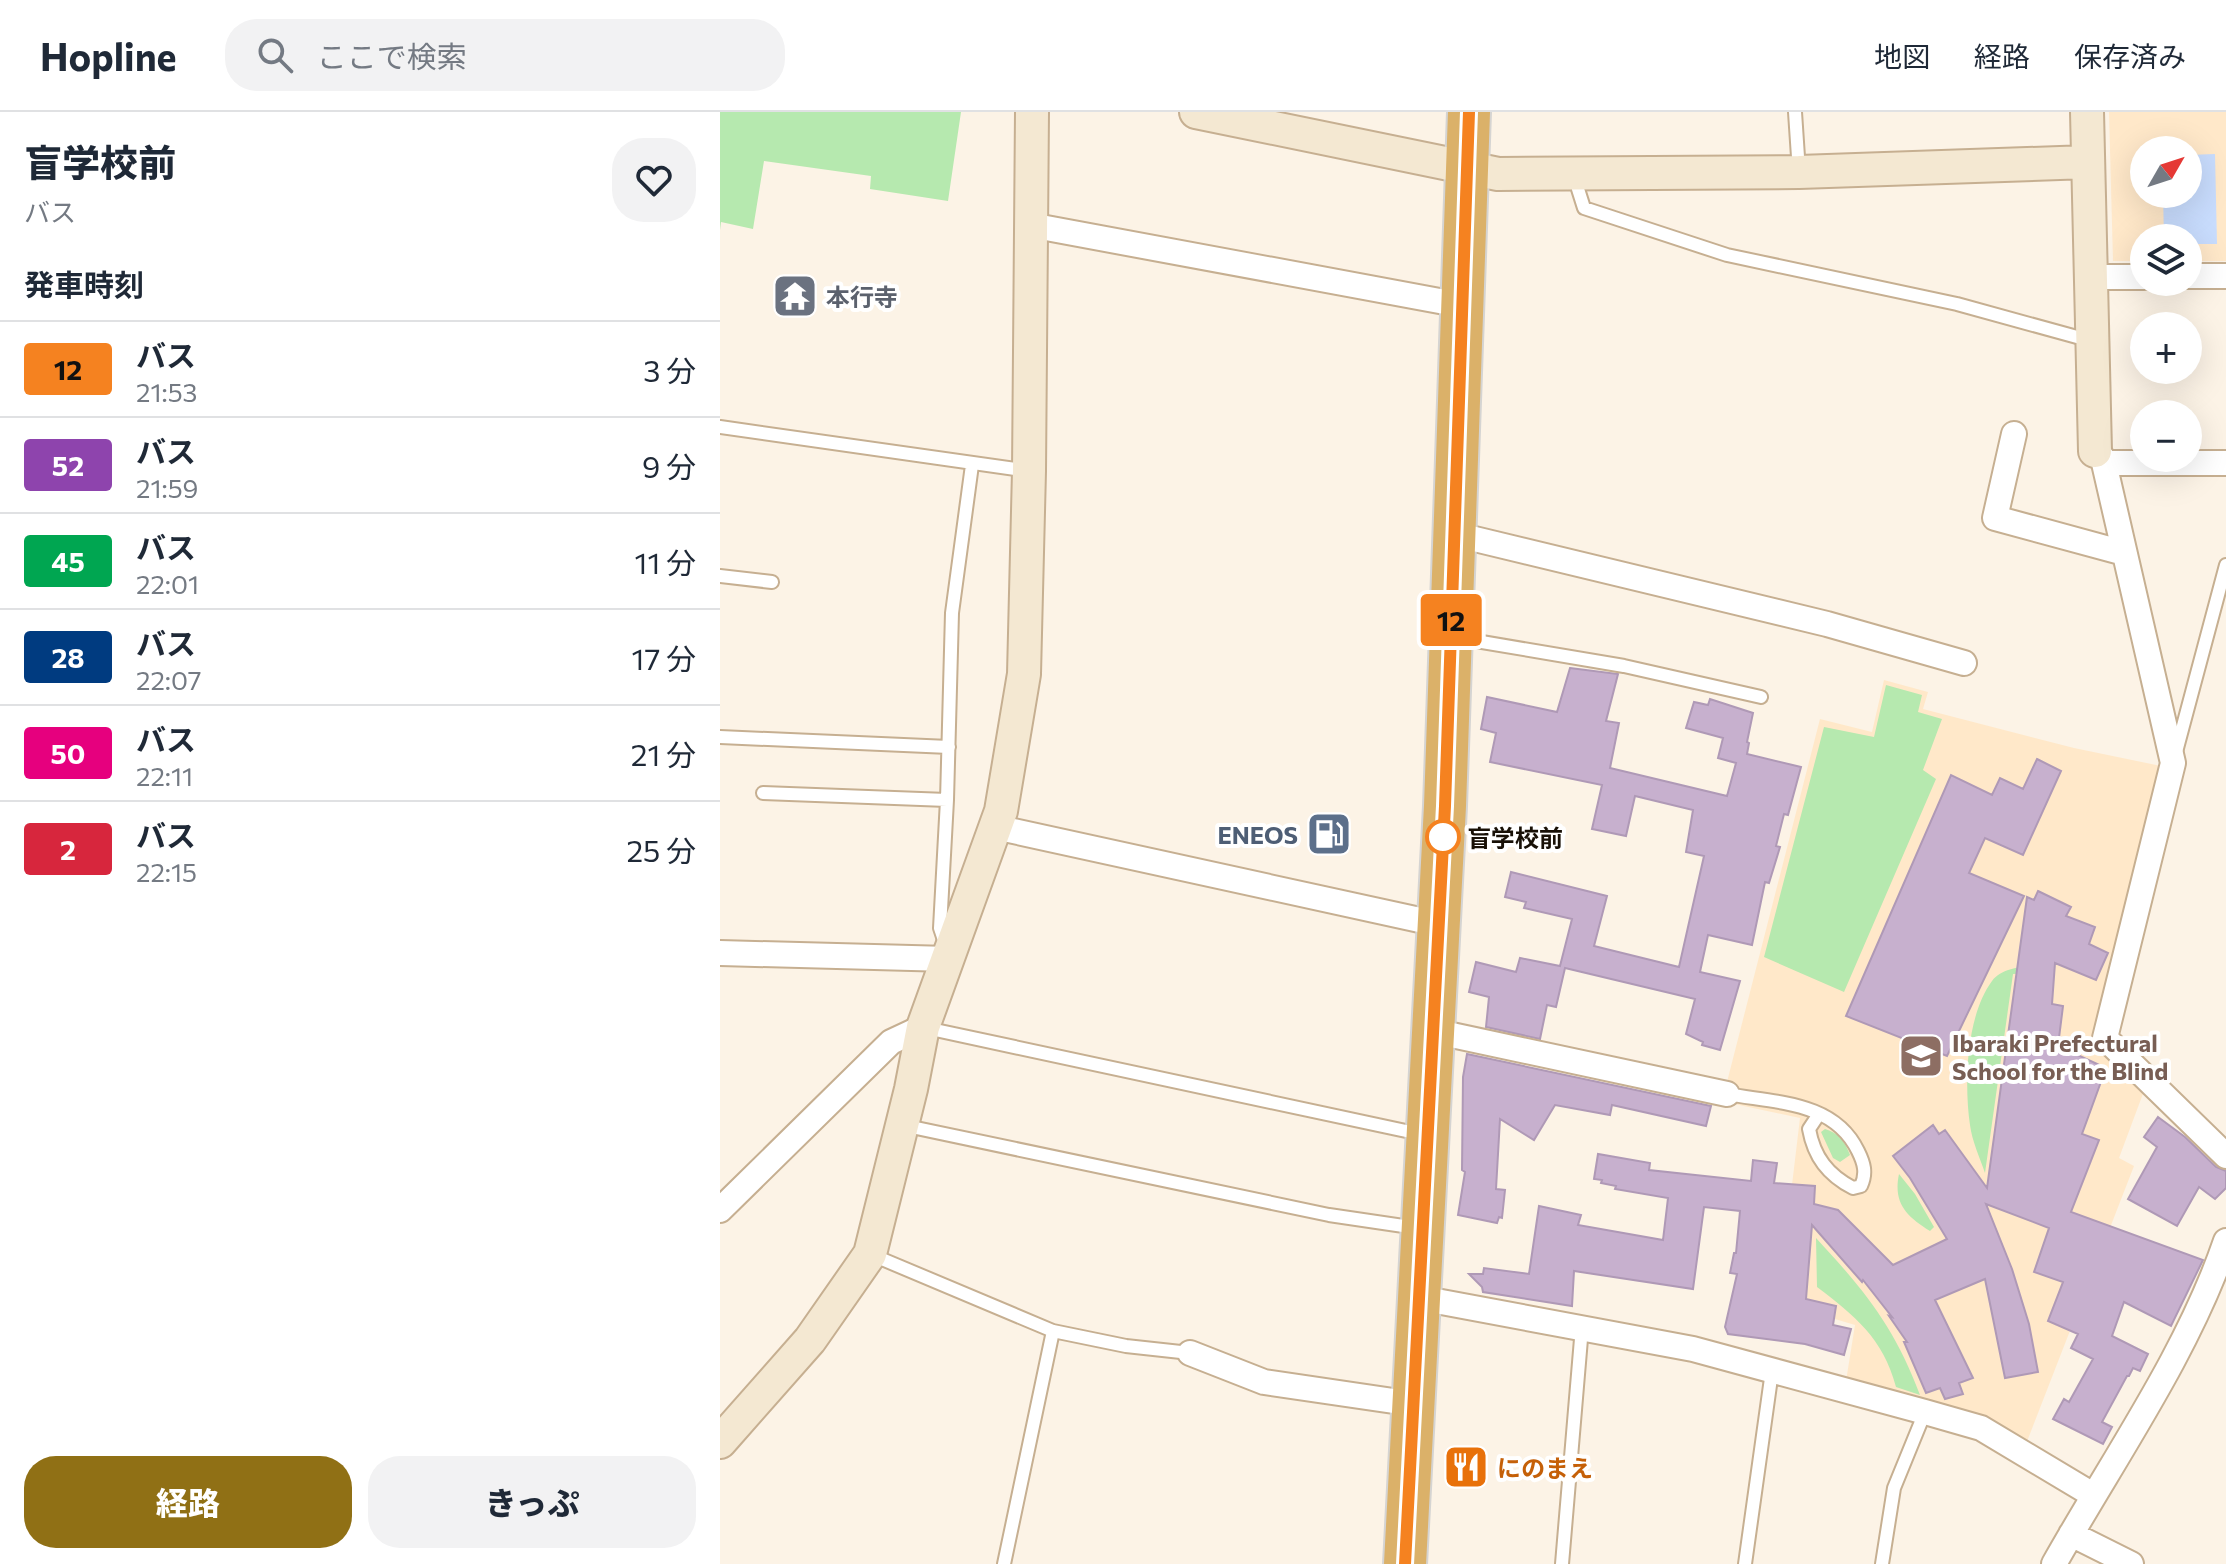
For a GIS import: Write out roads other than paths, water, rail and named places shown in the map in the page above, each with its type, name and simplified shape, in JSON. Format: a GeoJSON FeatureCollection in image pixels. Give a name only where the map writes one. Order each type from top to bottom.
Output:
{"type":"FeatureCollection","features":[{"type":"Feature","properties":{"kind":"highway"},"geometry":{"type":"LineString","coordinates":[[1405,1564],[1438,924],[1469,112]]}},
{"type":"Feature","properties":{"kind":"street"},"geometry":{"type":"LineString","coordinates":[[720,1442],[810,1340],[870,1254],[923,1027],[1001,811],[1024,674],[1032,112]]}},
{"type":"Feature","properties":{"kind":"street"},"geometry":{"type":"LineString","coordinates":[[1196,112],[1498,174],[1799,172],[2088,162]]}},
{"type":"Feature","properties":{"kind":"street"},"geometry":{"type":"LineString","coordinates":[[2087,112],[2092,337],[2100,457],[2173,763],[2105,1038],[2226,1156]]}},
{"type":"Feature","properties":{"kind":"street"},"geometry":{"type":"LineString","coordinates":[[1030,225],[1461,305]]}},
{"type":"Feature","properties":{"kind":"street"},"geometry":{"type":"LineString","coordinates":[[2202,276],[2226,276]]}},
{"type":"Feature","properties":{"kind":"street"},"geometry":{"type":"LineString","coordinates":[[2091,277],[2130,277]]}},
{"type":"Feature","properties":{"kind":"street"},"geometry":{"type":"LineString","coordinates":[[2014,434],[1995,518],[2124,553]]}},
{"type":"Feature","properties":{"kind":"street"},"geometry":{"type":"LineString","coordinates":[[2100,457],[2226,463]]}},
{"type":"Feature","properties":{"kind":"street"},"geometry":{"type":"LineString","coordinates":[[1454,534],[1827,624],[1964,663]]}},
{"type":"Feature","properties":{"kind":"street"},"geometry":{"type":"LineString","coordinates":[[995,827],[1438,924]]}},
{"type":"Feature","properties":{"kind":"street"},"geometry":{"type":"LineString","coordinates":[[720,953],[949,959]]}},
{"type":"Feature","properties":{"kind":"street"},"geometry":{"type":"LineString","coordinates":[[720,1210],[891,1042],[923,1027]]}},
{"type":"Feature","properties":{"kind":"street"},"geometry":{"type":"LineString","coordinates":[[1433,1031],[1727,1094]]}},
{"type":"Feature","properties":{"kind":"street"},"geometry":{"type":"LineString","coordinates":[[2054,1564],[2221,1273],[2226,1241]]}},
{"type":"Feature","properties":{"kind":"street"},"geometry":{"type":"LineString","coordinates":[[1420,1298],[1693,1349],[1981,1428],[2093,1495]]}},
{"type":"Feature","properties":{"kind":"street"},"geometry":{"type":"LineString","coordinates":[[1190,1353],[1264,1382],[1414,1404]]}},
{"type":"Feature","properties":{"kind":"street"},"geometry":{"type":"LineString","coordinates":[[2071,1534],[2131,1564]]}},
{"type":"Feature","properties":{"kind":"lane"},"geometry":{"type":"LineString","coordinates":[[1795,112],[1799,172]]}},
{"type":"Feature","properties":{"kind":"lane"},"geometry":{"type":"LineString","coordinates":[[1577,174],[1584,208],[1727,255],[1957,304],[2077,337],[2092,337]]}},
{"type":"Feature","properties":{"kind":"lane"},"geometry":{"type":"LineString","coordinates":[[720,427],[1029,471]]}},
{"type":"Feature","properties":{"kind":"lane"},"geometry":{"type":"LineString","coordinates":[[949,959],[940,928],[952,613],[972,465]]}},
{"type":"Feature","properties":{"kind":"lane"},"geometry":{"type":"LineString","coordinates":[[2173,763],[2226,565]]}},
{"type":"Feature","properties":{"kind":"lane"},"geometry":{"type":"LineString","coordinates":[[720,576],[772,582]]}},
{"type":"Feature","properties":{"kind":"lane"},"geometry":{"type":"LineString","coordinates":[[1450,636],[1624,666],[1761,697]]}},
{"type":"Feature","properties":{"kind":"lane"},"geometry":{"type":"LineString","coordinates":[[720,737],[949,747]]}},
{"type":"Feature","properties":{"kind":"lane"},"geometry":{"type":"LineString","coordinates":[[763,793],[947,800]]}},
{"type":"Feature","properties":{"kind":"lane"},"geometry":{"type":"LineString","coordinates":[[923,1027],[1428,1136]]}},
{"type":"Feature","properties":{"kind":"lane"},"geometry":{"type":"LineString","coordinates":[[1727,1094],[1825,1114],[1852,1139],[1865,1164],[1865,1178],[1861,1186],[1853,1188],[1843,1183],[1817,1157],[1809,1129],[1819,1114]]}},
{"type":"Feature","properties":{"kind":"lane"},"geometry":{"type":"LineString","coordinates":[[902,1125],[1329,1215],[1423,1229]]}},
{"type":"Feature","properties":{"kind":"lane"},"geometry":{"type":"LineString","coordinates":[[870,1254],[1053,1331],[1126,1346],[1190,1353]]}},
{"type":"Feature","properties":{"kind":"lane"},"geometry":{"type":"LineString","coordinates":[[1562,1564],[1582,1327]]}},
{"type":"Feature","properties":{"kind":"lane"},"geometry":{"type":"LineString","coordinates":[[1004,1564],[1053,1331]]}},
{"type":"Feature","properties":{"kind":"lane"},"geometry":{"type":"LineString","coordinates":[[1745,1564],[1772,1371]]}},
{"type":"Feature","properties":{"kind":"lane"},"geometry":{"type":"LineString","coordinates":[[1882,1564],[1894,1488],[1925,1412]]}},
{"type":"Feature","properties":{"kind":"water"},"geometry":{"type":"Polygon","coordinates":[[[2202,154],[2215,154],[2217,244],[2202,244],[2202,224],[2164,224],[2163,208],[2202,208],[2202,154]]]}},
{"type":"Feature","properties":{"kind":"place","name":"本行寺"},"geometry":{"type":"Point","coordinates":[795,296]}},
{"type":"Feature","properties":{"kind":"place","name":"ENEOS"},"geometry":{"type":"Point","coordinates":[1329,834]}},
{"type":"Feature","properties":{"kind":"place","name":"盲学校前"},"geometry":{"type":"Point","coordinates":[1443,837]}},
{"type":"Feature","properties":{"kind":"place","name":"Ibaraki Prefectural School for the Blind"},"geometry":{"type":"Point","coordinates":[1921,1056]}},
{"type":"Feature","properties":{"kind":"place","name":"にのまえ"},"geometry":{"type":"Point","coordinates":[1466,1467]}}]}
